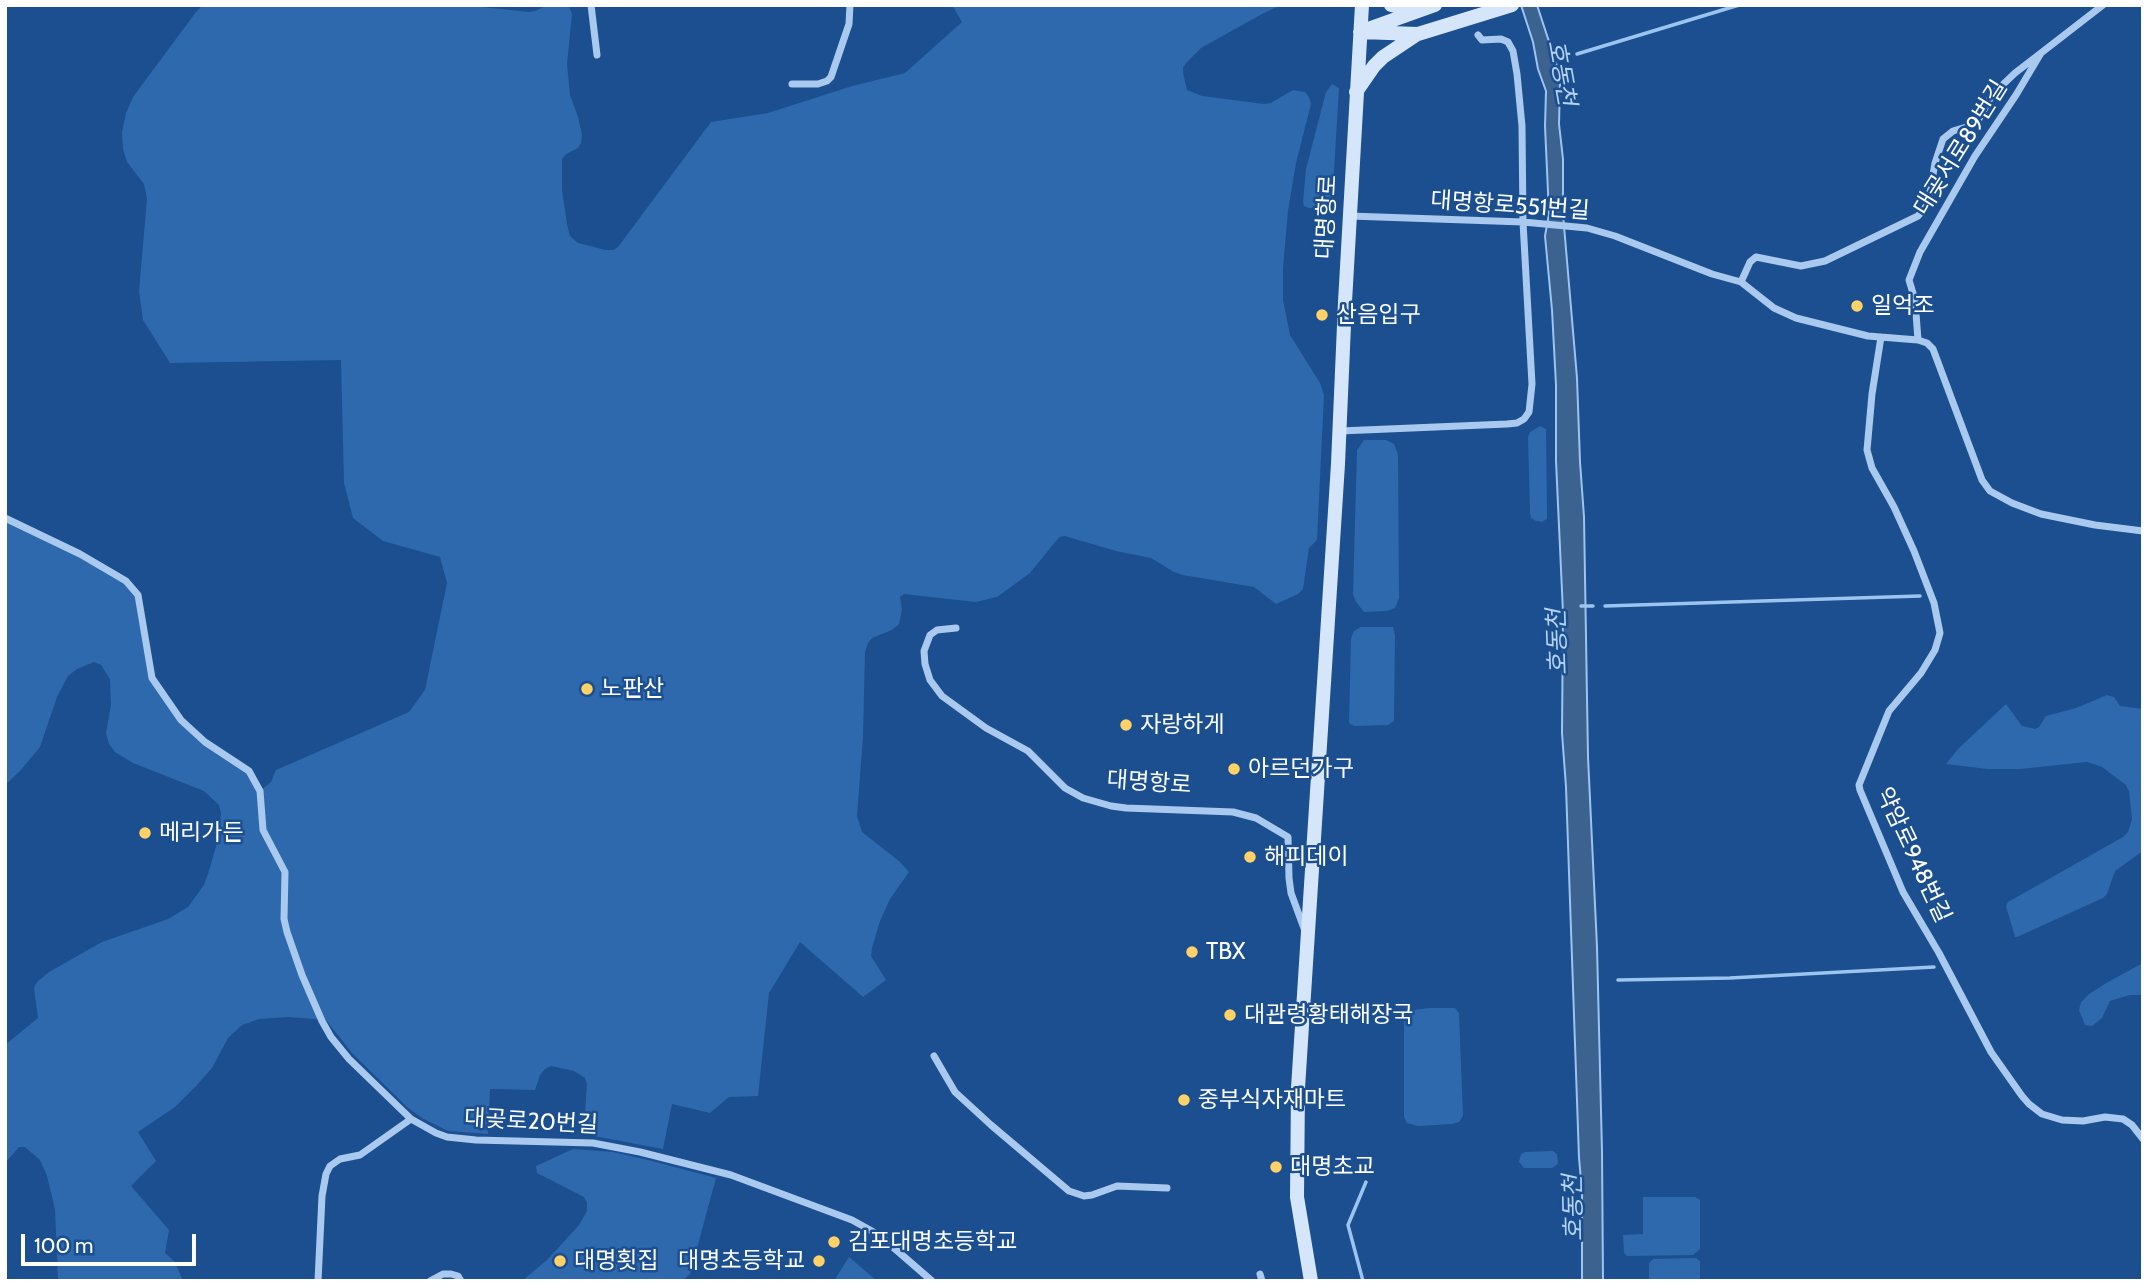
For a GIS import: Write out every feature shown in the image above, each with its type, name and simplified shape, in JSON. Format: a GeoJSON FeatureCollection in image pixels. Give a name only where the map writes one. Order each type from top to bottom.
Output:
{"type":"FeatureCollection","features":[{"type":"Feature","properties":{"kind":"main road","name":"대명항로"},"geometry":{"type":"LineString","coordinates":[[1311,1281],[1297,1196],[1298,1088],[1339,431],[1362,5]]}},
{"type":"Feature","properties":{"kind":"main road"},"geometry":{"type":"LineString","coordinates":[[1391,5],[1419,10]]}},
{"type":"Feature","properties":{"kind":"main road"},"geometry":{"type":"LineString","coordinates":[[1360,32],[1435,5]]}},
{"type":"Feature","properties":{"kind":"main road"},"geometry":{"type":"LineString","coordinates":[[1356,93],[1382,57],[1418,34],[1505,7]]}},
{"type":"Feature","properties":{"kind":"main road"},"geometry":{"type":"LineString","coordinates":[[1360,32],[1418,34]]}},
{"type":"Feature","properties":{"kind":"street"},"geometry":{"type":"LineString","coordinates":[[592,5],[597,55]]}},
{"type":"Feature","properties":{"kind":"street"},"geometry":{"type":"LineString","coordinates":[[792,84],[818,84],[827,82],[831,77],[849,24],[850,5]]}},
{"type":"Feature","properties":{"kind":"street","name":"대곶서로89번길"},"geometry":{"type":"LineString","coordinates":[[1918,340],[1915,300],[1909,280],[1920,252],[1975,156],[2041,53],[2103,5]]}},
{"type":"Feature","properties":{"kind":"street"},"geometry":{"type":"LineString","coordinates":[[1339,431],[1517,423],[1529,412],[1532,384],[1522,126],[1517,74],[1513,51],[1508,42],[1501,39],[1482,40],[1478,35]]}},
{"type":"Feature","properties":{"kind":"street"},"geometry":{"type":"LineString","coordinates":[[1741,282],[1750,262],[1756,257],[1801,266],[1825,261],[1918,216],[1928,204],[1935,163],[1943,139],[1953,131],[1976,124],[1992,95],[2041,53]]}},
{"type":"Feature","properties":{"kind":"street","name":"대명항로551번길"},"geometry":{"type":"LineString","coordinates":[[1350,216],[1526,222],[1587,228],[1741,282],[1774,308],[1796,318],[1868,336],[1918,340]]}},
{"type":"Feature","properties":{"kind":"street","name":"약암로948번길"},"geometry":{"type":"LineString","coordinates":[[1881,337],[1867,450],[1872,468],[1894,507],[1934,603],[1940,633],[1935,650],[1921,673],[1889,711],[1859,785],[1860,790],[1903,892],[1987,1044],[2022,1096],[2042,1114],[2063,1121],[2083,1121],[2105,1116],[2123,1119],[2132,1125],[2143,1139]]}},
{"type":"Feature","properties":{"kind":"street"},"geometry":{"type":"LineString","coordinates":[[1918,340],[1933,349],[1982,480],[1990,491],[2012,503],[2041,513],[2095,525],[2143,531]]}},
{"type":"Feature","properties":{"kind":"street","name":"대곶로20번길"},"geometry":{"type":"LineString","coordinates":[[5,517],[80,554],[127,582],[138,596],[152,678],[181,720],[205,742],[249,771],[260,791],[263,830],[285,872],[284,919],[287,932],[322,1021],[354,1065],[411,1119],[447,1136],[476,1140],[593,1143],[731,1175],[852,1220],[878,1235],[932,1281]]}},
{"type":"Feature","properties":{"kind":"street","name":"대명항로"},"geometry":{"type":"LineString","coordinates":[[956,628],[937,630],[926,642],[925,664],[935,687],[975,722],[1028,751],[1073,793],[1094,802],[1119,807],[1233,811],[1256,818],[1288,837],[1289,878],[1294,902],[1307,938]]}},
{"type":"Feature","properties":{"kind":"street"},"geometry":{"type":"LineString","coordinates":[[934,1056],[951,1085],[963,1099],[1076,1195],[1092,1195],[1128,1185],[1167,1188]]}},
{"type":"Feature","properties":{"kind":"street"},"geometry":{"type":"LineString","coordinates":[[317,1281],[322,1196],[330,1166],[340,1159],[360,1155],[411,1119]]}},
{"type":"Feature","properties":{"kind":"street"},"geometry":{"type":"LineString","coordinates":[[430,1281],[443,1274],[458,1276],[461,1281]]}},
{"type":"Feature","properties":{"kind":"shaded area"},"geometry":{"type":"Polygon","coordinates":[[[463,5],[529,12],[548,5],[568,5],[572,14],[567,64],[570,95],[582,135],[578,148],[562,159],[562,190],[567,224],[570,236],[578,243],[613,250],[618,247],[711,122],[768,113],[852,86],[905,73],[962,22],[952,5],[1281,5],[1201,48],[1187,62],[1183,73],[1187,90],[1202,96],[1264,104],[1271,103],[1293,90],[1305,92],[1309,97],[1311,104],[1296,163],[1288,211],[1283,300],[1290,335],[1320,383],[1324,395],[1317,540],[1309,548],[1303,589],[1276,604],[1254,587],[1183,575],[1151,558],[1065,536],[1056,541],[1030,573],[997,597],[976,602],[904,594],[900,597],[902,609],[899,624],[892,630],[872,638],[865,652],[863,737],[857,816],[862,832],[909,872],[890,899],[872,948],[871,956],[886,980],[863,997],[800,942],[769,993],[758,1096],[729,1097],[710,1113],[672,1104],[663,1149],[589,1135],[584,1127],[587,1084],[585,1078],[574,1071],[551,1066],[540,1075],[535,1090],[490,1089],[488,1134],[448,1131],[407,1107],[352,1053],[326,1020],[289,1017],[259,1019],[242,1025],[228,1038],[212,1068],[196,1086],[175,1107],[138,1132],[156,1161],[131,1186],[169,1230],[165,1253],[175,1262],[183,1281],[58,1280],[55,1209],[40,1160],[25,1147],[19,1147],[5,1163],[5,1045],[38,1018],[34,988],[49,972],[102,942],[168,919],[188,907],[204,885],[209,871],[219,836],[221,813],[219,805],[204,791],[133,763],[115,752],[106,733],[111,705],[110,679],[101,665],[94,662],[68,676],[57,697],[40,747],[5,785],[5,518],[126,581],[138,595],[152,678],[181,720],[249,771],[260,791],[271,782],[276,770],[409,712],[425,690],[447,583],[440,557],[383,541],[353,518],[344,483],[341,360],[170,363],[143,320],[139,291],[147,199],[144,184],[127,162],[123,149],[122,132],[126,113],[133,97],[196,12],[201,7],[463,5]]]}},
{"type":"Feature","properties":{"kind":"shaded area"},"geometry":{"type":"Polygon","coordinates":[[[1521,5],[1537,5],[1557,66],[1560,85],[1563,214],[1577,378],[1584,517],[1588,757],[1597,947],[1603,1281],[1582,1281],[1582,1191],[1562,733],[1563,613],[1556,461],[1556,385],[1545,236],[1549,214],[1546,91],[1521,5]]]}},
{"type":"Feature","properties":{"kind":"shaded area"},"geometry":{"type":"Polygon","coordinates":[[[1332,84],[1339,88],[1332,204],[1327,209],[1309,208],[1304,206],[1303,202],[1306,169],[1326,92],[1332,84]]]}},
{"type":"Feature","properties":{"kind":"shaded area"},"geometry":{"type":"Polygon","coordinates":[[[1540,426],[1546,429],[1547,519],[1542,522],[1531,518],[1530,513],[1528,437],[1530,432],[1540,426]]]}},
{"type":"Feature","properties":{"kind":"shaded area"},"geometry":{"type":"Polygon","coordinates":[[[1364,440],[1386,440],[1394,444],[1398,454],[1399,598],[1395,608],[1387,611],[1364,612],[1353,594],[1357,450],[1364,440]]]}},
{"type":"Feature","properties":{"kind":"shaded area"},"geometry":{"type":"Polygon","coordinates":[[[1361,627],[1393,627],[1394,721],[1388,725],[1354,726],[1349,723],[1351,638],[1354,631],[1361,627]]]}},
{"type":"Feature","properties":{"kind":"shaded area"},"geometry":{"type":"Polygon","coordinates":[[[2107,695],[2114,697],[2120,706],[2143,709],[2143,851],[2115,871],[2103,898],[2015,937],[2006,906],[2008,902],[2123,837],[2128,832],[2132,819],[2129,791],[2126,785],[2102,767],[2087,762],[2020,769],[1987,769],[1946,764],[1958,749],[2006,704],[2022,726],[2035,729],[2046,716],[2076,708],[2107,695]]]}},
{"type":"Feature","properties":{"kind":"shaded area"},"geometry":{"type":"Polygon","coordinates":[[[2143,963],[2143,995],[2130,995],[2110,1001],[2102,1018],[2092,1026],[2085,1025],[2079,1010],[2081,1002],[2108,982],[2143,963]]]}},
{"type":"Feature","properties":{"kind":"shaded area"},"geometry":{"type":"Polygon","coordinates":[[[1455,1008],[1459,1013],[1463,1116],[1459,1122],[1452,1124],[1418,1126],[1407,1123],[1404,1117],[1404,1011],[1455,1008]]]}},
{"type":"Feature","properties":{"kind":"shaded area"},"geometry":{"type":"Polygon","coordinates":[[[573,1149],[613,1152],[716,1178],[690,1274],[682,1281],[522,1281],[548,1259],[579,1225],[587,1211],[584,1197],[537,1173],[536,1166],[573,1149]]]}},
{"type":"Feature","properties":{"kind":"shaded area"},"geometry":{"type":"Polygon","coordinates":[[[1553,1151],[1557,1154],[1558,1164],[1552,1168],[1524,1168],[1519,1162],[1521,1154],[1525,1152],[1553,1151]]]}},
{"type":"Feature","properties":{"kind":"shaded area"},"geometry":{"type":"Polygon","coordinates":[[[1643,1197],[1695,1197],[1700,1200],[1700,1249],[1693,1255],[1627,1256],[1624,1253],[1623,1235],[1643,1234],[1643,1197]]]}},
{"type":"Feature","properties":{"kind":"shaded area"},"geometry":{"type":"Polygon","coordinates":[[[849,1257],[877,1281],[834,1281],[849,1257]]]}},
{"type":"Feature","properties":{"kind":"shaded area"},"geometry":{"type":"Polygon","coordinates":[[[1696,1258],[1700,1261],[1700,1281],[1649,1281],[1649,1263],[1653,1259],[1696,1258]]]}},
{"type":"Feature","properties":{"kind":"waterway","name":"호동천"},"geometry":{"type":"LineString","coordinates":[[1577,54],[1739,5]]}},
{"type":"Feature","properties":{"kind":"waterway"},"geometry":{"type":"LineString","coordinates":[[1605,606],[1920,596]]}},
{"type":"Feature","properties":{"kind":"waterway","name":"호동천"},"geometry":{"type":"LineString","coordinates":[[1581,606],[1593,606]]}},
{"type":"Feature","properties":{"kind":"waterway"},"geometry":{"type":"LineString","coordinates":[[1618,980],[1730,978],[1934,967]]}},
{"type":"Feature","properties":{"kind":"waterway"},"geometry":{"type":"LineString","coordinates":[[1363,1281],[1348,1225],[1366,1182]]}},
{"type":"Feature","properties":{"kind":"place","name":"일억조"},"geometry":{"type":"Point","coordinates":[1857,306]}},
{"type":"Feature","properties":{"kind":"place","name":"산음입구"},"geometry":{"type":"Point","coordinates":[1322,315]}},
{"type":"Feature","properties":{"kind":"place","name":"노판산"},"geometry":{"type":"Point","coordinates":[587,689]}},
{"type":"Feature","properties":{"kind":"place","name":"자랑하게"},"geometry":{"type":"Point","coordinates":[1126,725]}},
{"type":"Feature","properties":{"kind":"place","name":"아르던가구"},"geometry":{"type":"Point","coordinates":[1234,769]}},
{"type":"Feature","properties":{"kind":"place","name":"메리가든"},"geometry":{"type":"Point","coordinates":[145,833]}},
{"type":"Feature","properties":{"kind":"place","name":"해피데이"},"geometry":{"type":"Point","coordinates":[1250,857]}},
{"type":"Feature","properties":{"kind":"place","name":"TBX"},"geometry":{"type":"Point","coordinates":[1192,952]}},
{"type":"Feature","properties":{"kind":"place","name":"대관령황태해장국"},"geometry":{"type":"Point","coordinates":[1230,1015]}},
{"type":"Feature","properties":{"kind":"place","name":"중부식자재마트"},"geometry":{"type":"Point","coordinates":[1184,1100]}},
{"type":"Feature","properties":{"kind":"place","name":"대명초교"},"geometry":{"type":"Point","coordinates":[1276,1167]}},
{"type":"Feature","properties":{"kind":"place","name":"김포대명초등학교"},"geometry":{"type":"Point","coordinates":[834,1242]}},
{"type":"Feature","properties":{"kind":"place","name":"대명횟집"},"geometry":{"type":"Point","coordinates":[560,1261]}},
{"type":"Feature","properties":{"kind":"place","name":"대명초등학교"},"geometry":{"type":"Point","coordinates":[819,1261]}}]}
